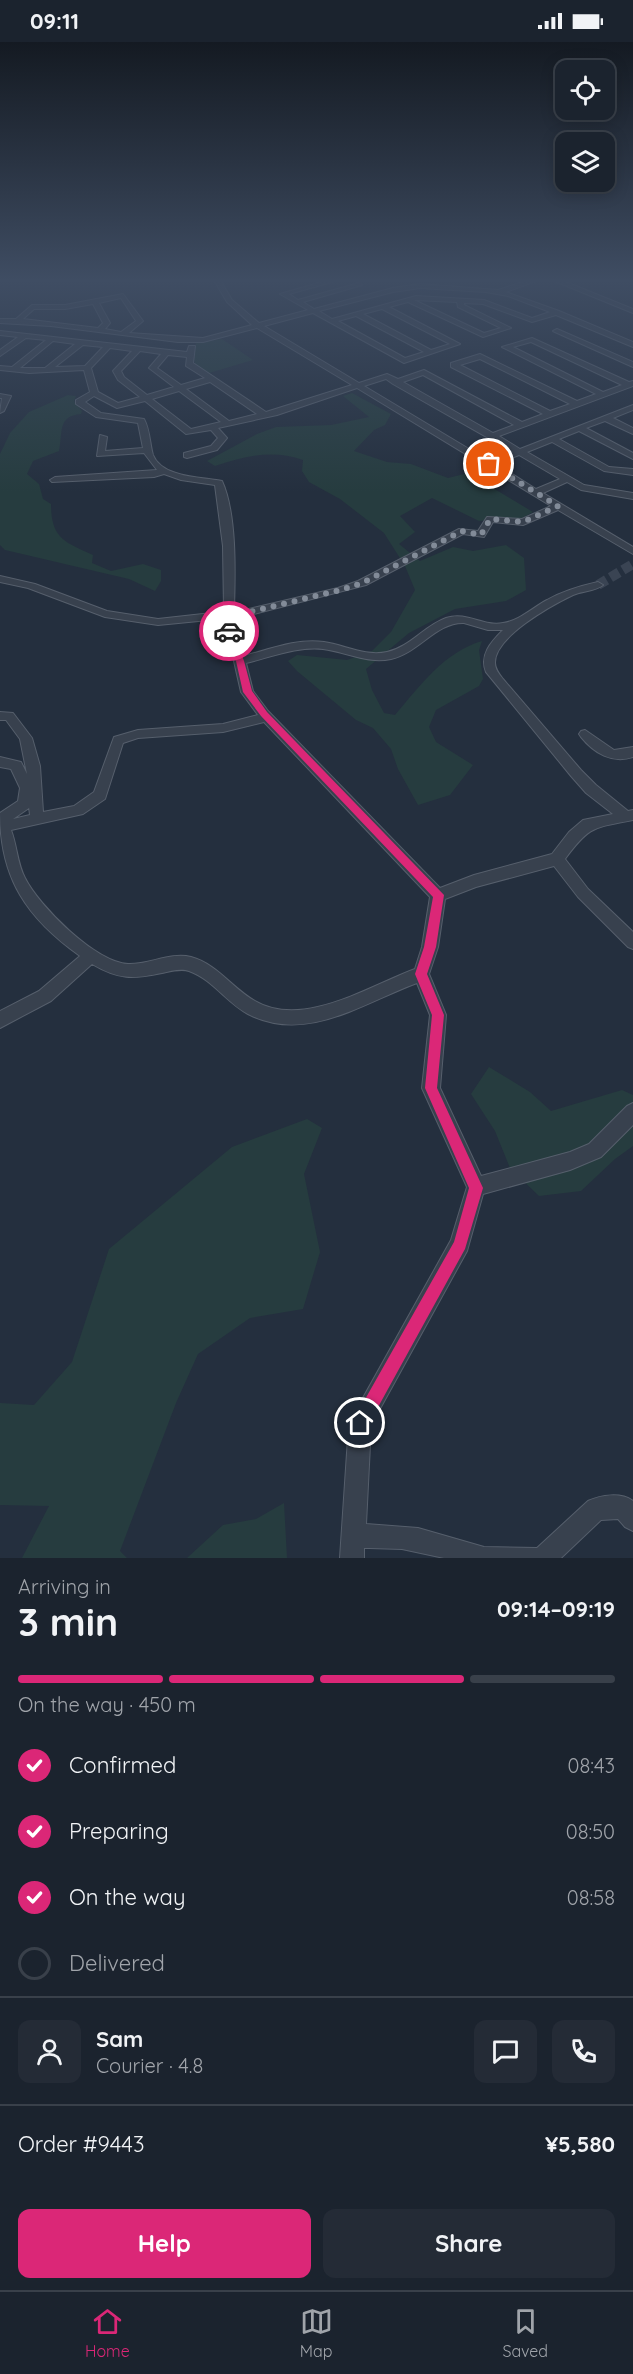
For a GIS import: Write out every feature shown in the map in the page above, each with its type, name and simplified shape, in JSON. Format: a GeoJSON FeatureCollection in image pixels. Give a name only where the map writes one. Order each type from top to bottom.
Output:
{"type":"FeatureCollection","features":[{"type":"Feature","properties":{"kind":"street"},"geometry":{"type":"LineString","coordinates":[[14,369],[37,351]]}},
{"type":"Feature","properties":{"kind":"street"},"geometry":{"type":"LineString","coordinates":[[46,371],[71,351]]}},
{"type":"Feature","properties":{"kind":"street"},"geometry":{"type":"LineString","coordinates":[[0,368],[46,371],[87,368],[104,351]]}},
{"type":"Feature","properties":{"kind":"street"},"geometry":{"type":"LineString","coordinates":[[136,351],[117,370],[121,378],[189,432],[264,415],[387,376],[581,487],[633,495]]}},
{"type":"Feature","properties":{"kind":"street"},"geometry":{"type":"LineString","coordinates":[[154,351],[190,355]]}},
{"type":"Feature","properties":{"kind":"street"},"geometry":{"type":"LineString","coordinates":[[191,351],[189,364],[264,415]]}},
{"type":"Feature","properties":{"kind":"street"},"geometry":{"type":"LineString","coordinates":[[300,351],[633,551]]}},
{"type":"Feature","properties":{"kind":"street"},"geometry":{"type":"LineString","coordinates":[[385,351],[404,361],[434,351]]}},
{"type":"Feature","properties":{"kind":"street"},"geometry":{"type":"LineString","coordinates":[[515,351],[602,394]]}},
{"type":"Feature","properties":{"kind":"street"},"geometry":{"type":"LineString","coordinates":[[556,351],[630,383]]}},
{"type":"Feature","properties":{"kind":"street"},"geometry":{"type":"LineString","coordinates":[[601,351],[633,365]]}},
{"type":"Feature","properties":{"kind":"street"},"geometry":{"type":"LineString","coordinates":[[166,352],[153,368],[228,424]]}},
{"type":"Feature","properties":{"kind":"street"},"geometry":{"type":"LineString","coordinates":[[549,414],[454,364],[480,356],[576,404]]}},
{"type":"Feature","properties":{"kind":"street"},"geometry":{"type":"LineString","coordinates":[[87,368],[94,393],[117,406],[211,379]]}},
{"type":"Feature","properties":{"kind":"street"},"geometry":{"type":"LineString","coordinates":[[396,382],[424,372],[521,425]]}},
{"type":"Feature","properties":{"kind":"street"},"geometry":{"type":"LineString","coordinates":[[492,436],[630,383]]}},
{"type":"Feature","properties":{"kind":"street"},"geometry":{"type":"LineString","coordinates":[[94,393],[79,402],[99,415],[141,421],[149,456],[164,471]]}},
{"type":"Feature","properties":{"kind":"street"},"geometry":{"type":"LineString","coordinates":[[0,396],[7,396],[0,409]]}},
{"type":"Feature","properties":{"kind":"street"},"geometry":{"type":"LineString","coordinates":[[590,399],[599,403]]}},
{"type":"Feature","properties":{"kind":"street"},"geometry":{"type":"LineString","coordinates":[[489,464],[633,407]]}},
{"type":"Feature","properties":{"kind":"street"},"geometry":{"type":"LineString","coordinates":[[609,408],[618,413]]}},
{"type":"Feature","properties":{"kind":"street"},"geometry":{"type":"LineString","coordinates":[[606,418],[633,431]]}},
{"type":"Feature","properties":{"kind":"street"},"geometry":{"type":"LineString","coordinates":[[187,455],[214,448],[223,438],[213,427]]}},
{"type":"Feature","properties":{"kind":"street"},"geometry":{"type":"LineString","coordinates":[[579,428],[633,456]]}},
{"type":"Feature","properties":{"kind":"street"},"geometry":{"type":"LineString","coordinates":[[103,437],[100,454],[149,450]]}},
{"type":"Feature","properties":{"kind":"street"},"geometry":{"type":"LineString","coordinates":[[552,439],[608,469],[633,477]]}},
{"type":"Feature","properties":{"kind":"street"},"geometry":{"type":"LineString","coordinates":[[55,480],[154,474],[164,471],[219,483],[230,594],[229,609],[224,616]]}},
{"type":"Feature","properties":{"kind":"street"},"geometry":{"type":"LineString","coordinates":[[536,492],[567,479]]}},
{"type":"Feature","properties":{"kind":"street"},"geometry":{"type":"LineString","coordinates":[[0,579],[31,586],[105,614],[158,622],[224,616],[341,590],[362,583],[462,531],[481,535],[490,519],[523,522],[558,506]]}},
{"type":"Feature","properties":{"kind":"street"},"geometry":{"type":"LineString","coordinates":[[240,661],[317,645],[379,657],[402,652],[447,621],[460,618],[485,627],[501,628],[516,623],[571,592],[598,585]]}},
{"type":"Feature","properties":{"kind":"street"},"geometry":{"type":"LineString","coordinates":[[224,616],[240,661],[247,692],[267,717],[438,895]]}},
{"type":"Feature","properties":{"kind":"street"},"geometry":{"type":"LineString","coordinates":[[516,623],[488,658],[490,669],[591,789],[629,815]]}},
{"type":"Feature","properties":{"kind":"street"},"geometry":{"type":"LineString","coordinates":[[0,716],[9,716],[26,738],[33,766],[38,819]]}},
{"type":"Feature","properties":{"kind":"street"},"geometry":{"type":"LineString","coordinates":[[1,822],[38,819],[78,810],[100,795],[118,740],[138,734],[223,728],[267,717]]}},
{"type":"Feature","properties":{"kind":"street"},"geometry":{"type":"LineString","coordinates":[[585,734],[596,747],[605,753],[624,756],[633,752]]}},
{"type":"Feature","properties":{"kind":"street"},"geometry":{"type":"LineString","coordinates":[[0,762],[16,765],[27,788],[24,804],[1,822]]}},
{"type":"Feature","properties":{"kind":"street"},"geometry":{"type":"LineString","coordinates":[[438,895],[474,881],[557,859],[574,836],[588,824],[629,815]]}},
{"type":"Feature","properties":{"kind":"street"},"geometry":{"type":"LineString","coordinates":[[1,822],[17,878],[29,898],[50,922],[92,955],[119,970],[191,964],[257,1011],[282,1017],[314,1015],[348,1007],[421,974]]}},
{"type":"Feature","properties":{"kind":"street"},"geometry":{"type":"LineString","coordinates":[[557,859],[583,893],[633,942]]}},
{"type":"Feature","properties":{"kind":"street"},"geometry":{"type":"LineString","coordinates":[[438,895],[430,947],[421,974],[438,1015],[431,1088],[476,1188],[460,1244],[360,1423],[352,1547],[381,1535],[441,1543],[481,1558]]}},
{"type":"Feature","properties":{"kind":"street"},"geometry":{"type":"LineString","coordinates":[[0,1020],[45,996],[92,955]]}},
{"type":"Feature","properties":{"kind":"street"},"geometry":{"type":"LineString","coordinates":[[476,1188],[570,1161],[595,1151],[633,1112]]}},
{"type":"Feature","properties":{"kind":"street"},"geometry":{"type":"LineString","coordinates":[[543,1558],[596,1509],[622,1507],[633,1519]]}},
{"type":"Feature","properties":{"kind":"street"},"geometry":{"type":"LineString","coordinates":[[486,1558],[533,1558]]}},
{"type":"Feature","properties":{"kind":"green space"},"geometry":{"type":"Polygon","coordinates":[[[195,351],[239,351],[253,360],[209,373],[195,364],[195,351]]]}},
{"type":"Feature","properties":{"kind":"green space"},"geometry":{"type":"Polygon","coordinates":[[[352,393],[391,414],[385,425],[374,430],[354,451],[387,462],[411,464],[448,478],[468,473],[533,512],[522,518],[479,521],[432,498],[400,516],[415,532],[399,544],[420,561],[453,547],[473,551],[506,545],[524,558],[526,590],[506,601],[455,609],[409,633],[366,669],[372,690],[384,713],[395,715],[423,682],[444,662],[468,646],[482,641],[479,650],[483,679],[479,686],[436,710],[429,727],[436,742],[473,765],[450,795],[418,805],[398,769],[391,749],[373,728],[356,720],[288,661],[297,655],[347,660],[372,651],[391,632],[415,590],[405,566],[384,533],[340,499],[309,482],[302,471],[303,460],[270,454],[237,459],[215,466],[207,461],[257,434],[276,427],[331,425],[369,417],[343,396],[352,393]]]}},
{"type":"Feature","properties":{"kind":"green space"},"geometry":{"type":"Polygon","coordinates":[[[68,395],[76,396],[74,401],[82,411],[81,414],[68,418],[62,426],[59,451],[33,461],[27,474],[39,484],[43,499],[51,504],[54,525],[62,538],[93,555],[92,563],[111,571],[143,564],[161,570],[161,581],[155,591],[129,579],[5,550],[0,545],[0,454],[10,433],[29,412],[68,395]]]}},
{"type":"Feature","properties":{"kind":"green space"},"geometry":{"type":"Polygon","coordinates":[[[489,1067],[530,1092],[551,1111],[622,1090],[633,1095],[633,1146],[615,1159],[581,1191],[539,1196],[510,1168],[495,1131],[471,1094],[489,1067]]]}},
{"type":"Feature","properties":{"kind":"green space"},"geometry":{"type":"Polygon","coordinates":[[[307,1119],[322,1128],[304,1174],[320,1252],[303,1309],[250,1318],[198,1354],[176,1403],[120,1551],[127,1558],[22,1558],[49,1506],[0,1505],[0,1403],[34,1405],[72,1362],[109,1249],[232,1147],[307,1119]]]}},
{"type":"Feature","properties":{"kind":"green space"},"geometry":{"type":"Polygon","coordinates":[[[284,1503],[287,1558],[187,1558],[223,1525],[256,1519],[284,1503]]]}},
{"type":"Feature","properties":{"kind":"tunnel"},"geometry":{"type":"LineString","coordinates":[[598,585],[633,564]]}},
{"type":"Feature","properties":{"kind":"way so far"},"geometry":{"type":"LineString","coordinates":[[229,631],[224,618],[362,583],[462,531],[481,535],[490,519],[523,522],[558,506],[489,464]]}},
{"type":"Feature","properties":{"kind":"route"},"geometry":{"type":"LineString","coordinates":[[229,631],[240,661],[247,692],[264,714],[438,895],[430,947],[421,974],[438,1015],[431,1088],[476,1188],[460,1244],[360,1423]]}}]}
